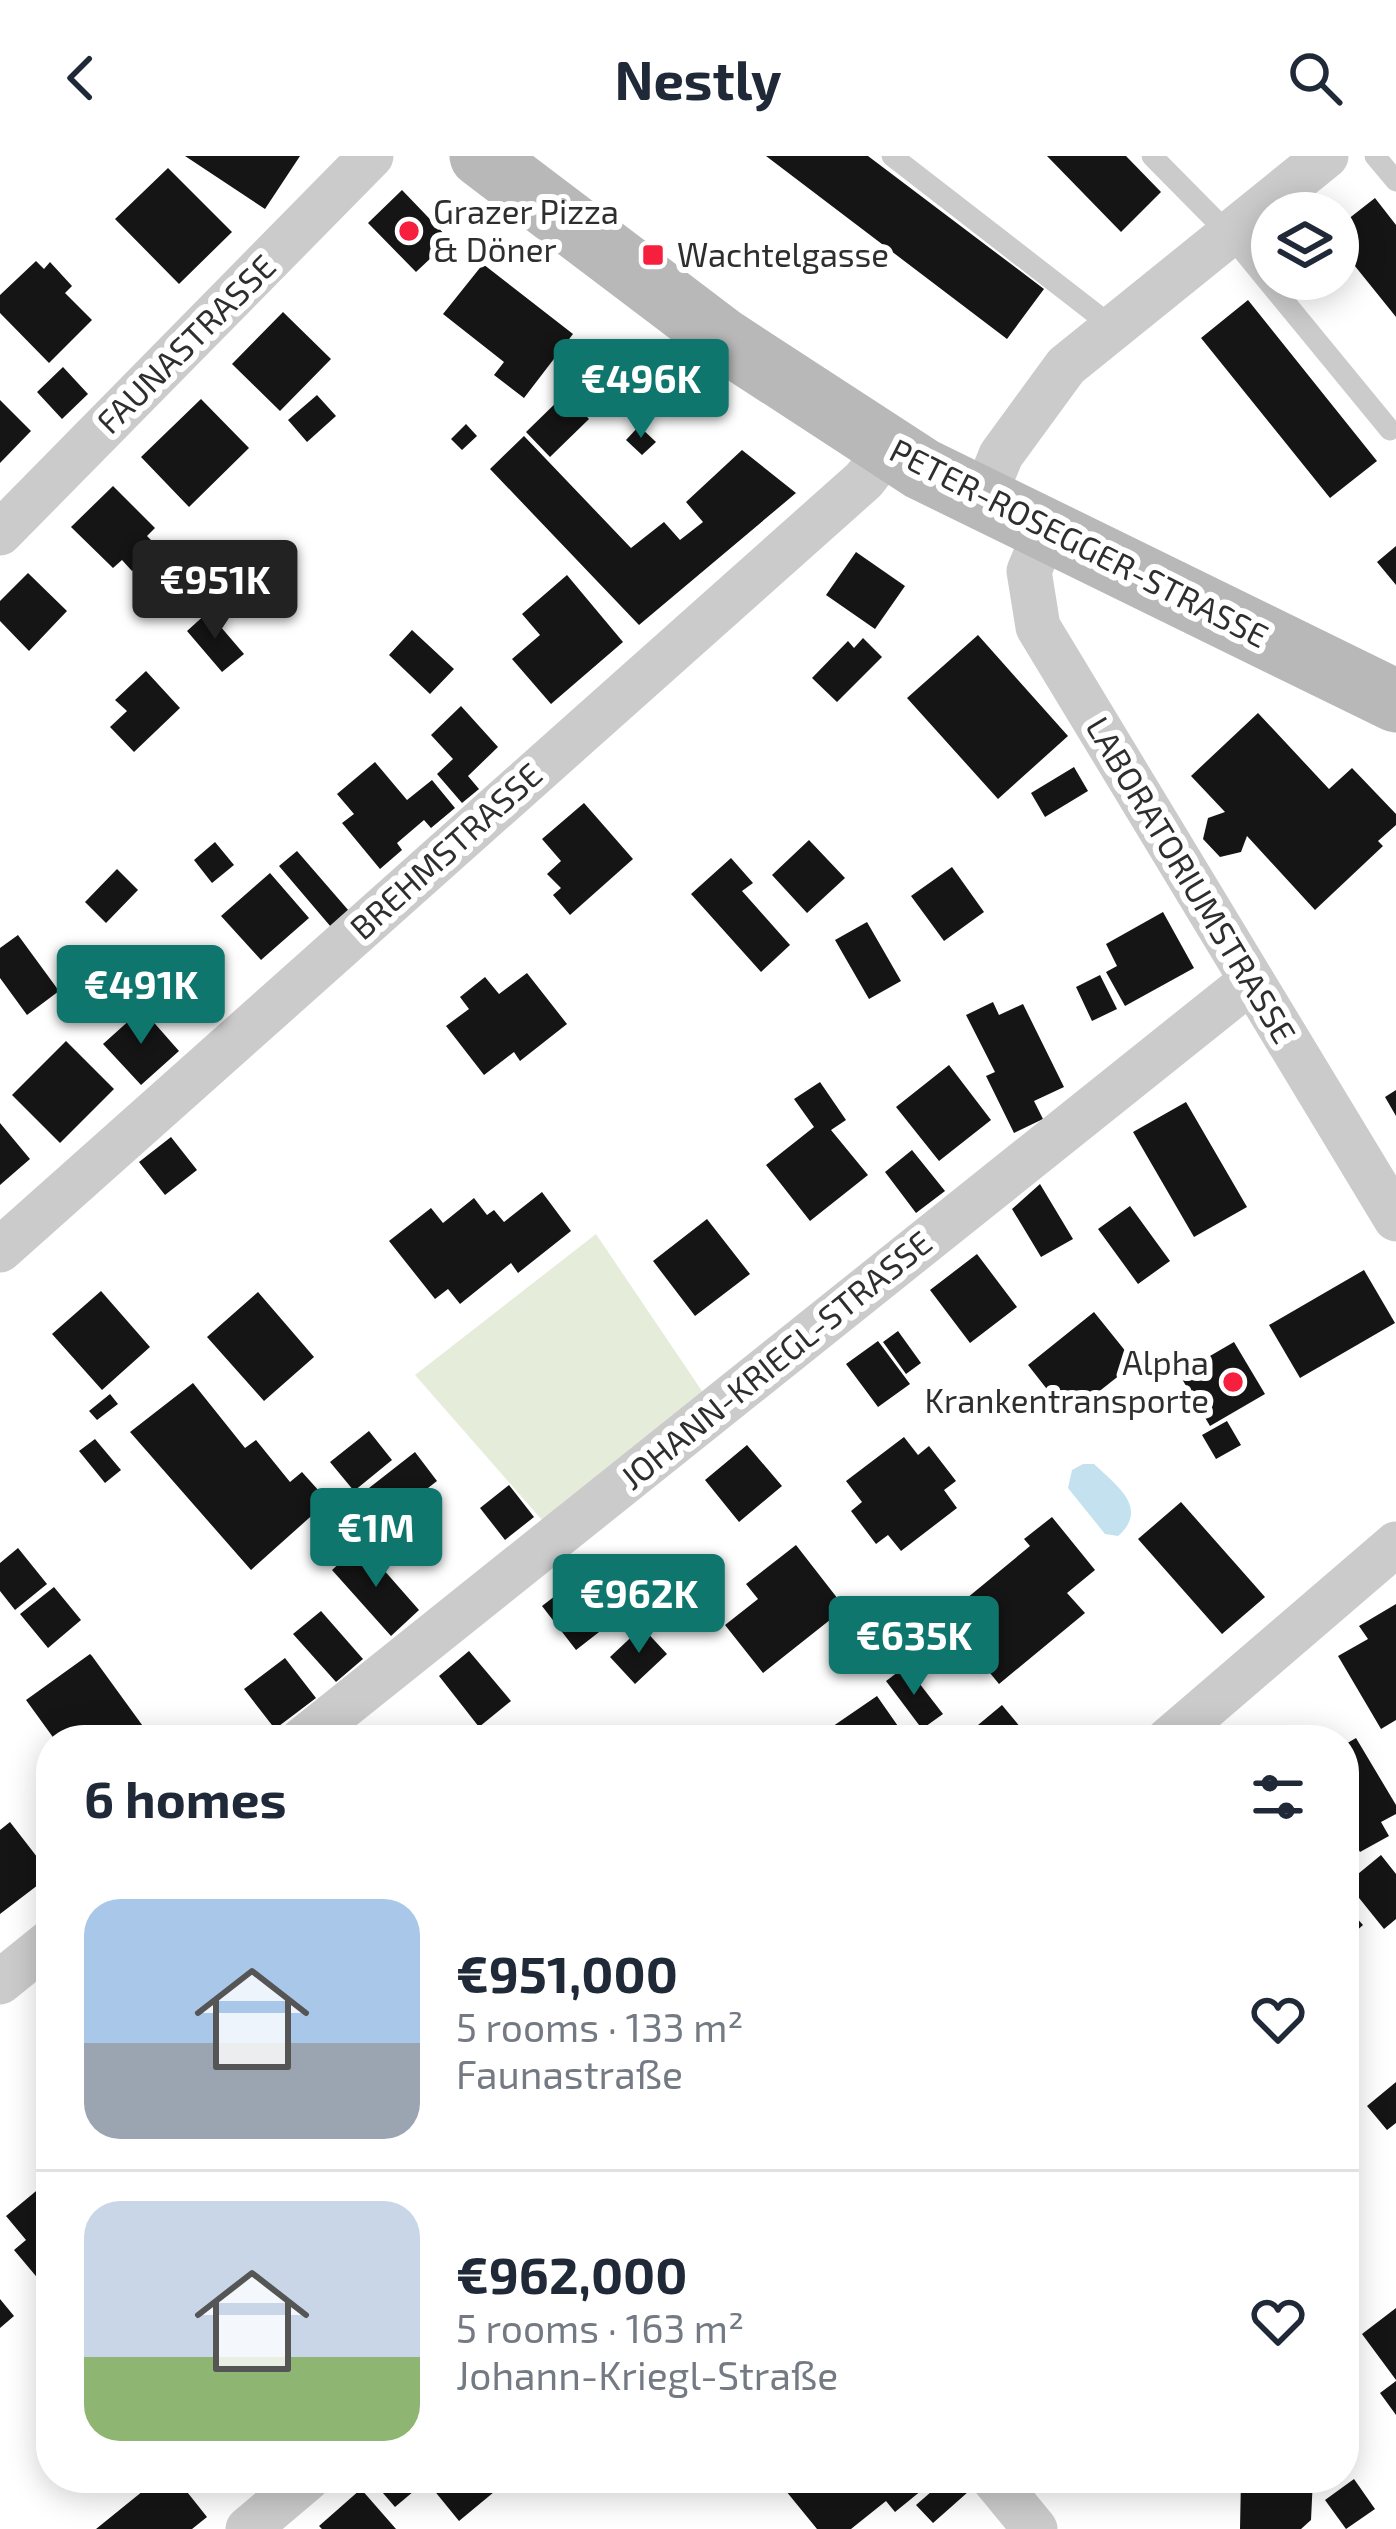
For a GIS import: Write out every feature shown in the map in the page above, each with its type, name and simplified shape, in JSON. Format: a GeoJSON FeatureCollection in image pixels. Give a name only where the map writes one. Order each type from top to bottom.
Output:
{"type":"FeatureCollection","features":[{"type":"Feature","properties":{"kind":"main road","name":"PETER-ROSEGGER-STRASSE"},"geometry":{"type":"LineString","coordinates":[[481,156],[724,340],[888,449],[982,502],[1396,701]]}},
{"type":"Feature","properties":{"kind":"street","name":"FAUNASTRASSE"},"geometry":{"type":"LineString","coordinates":[[0,533],[371,156]]}},
{"type":"Feature","properties":{"kind":"street"},"geometry":{"type":"LineString","coordinates":[[982,502],[1001,454],[1066,365],[1326,156]]}},
{"type":"Feature","properties":{"kind":"street","name":"BREHMSTRASSE"},"geometry":{"type":"LineString","coordinates":[[0,1250],[864,481],[888,449]]}},
{"type":"Feature","properties":{"kind":"street","name":"LABORATORIUMSTRASSE"},"geometry":{"type":"LineString","coordinates":[[1046,531],[1029,571],[1038,627],[1396,1219]]}},
{"type":"Feature","properties":{"kind":"street","name":"JOHANN-KRIEGL-STRASSE"},"geometry":{"type":"LineString","coordinates":[[321,1725],[1251,980]]}},
{"type":"Feature","properties":{"kind":"street"},"geometry":{"type":"LineString","coordinates":[[1185,1725],[1396,1544]]}},
{"type":"Feature","properties":{"kind":"street"},"geometry":{"type":"LineString","coordinates":[[0,1982],[36,1953]]}},
{"type":"Feature","properties":{"kind":"street"},"geometry":{"type":"LineString","coordinates":[[248,2529],[290,2493]]}},
{"type":"Feature","properties":{"kind":"street"},"geometry":{"type":"LineString","coordinates":[[1006,2493],[1035,2529]]}},
{"type":"Feature","properties":{"kind":"lane"},"geometry":{"type":"LineString","coordinates":[[892,156],[1114,328]]}},
{"type":"Feature","properties":{"kind":"lane"},"geometry":{"type":"LineString","coordinates":[[1152,156],[1229,234],[1390,430]]}},
{"type":"Feature","properties":{"kind":"lane"},"geometry":{"type":"LineString","coordinates":[[1376,156],[1396,181]]}},
{"type":"Feature","properties":{"kind":"green space"},"geometry":{"type":"Polygon","coordinates":[[[596,1234],[704,1394],[542,1520],[415,1375],[596,1234]]]}},
{"type":"Feature","properties":{"kind":"water"},"geometry":{"type":"Polygon","coordinates":[[[1094,1464],[1126,1497],[1131,1516],[1118,1536],[1105,1534],[1068,1488],[1072,1470],[1094,1464]]]}},
{"type":"Feature","properties":{"kind":"building"},"geometry":{"type":"Polygon","coordinates":[[[185,156],[300,156],[265,209],[185,156]]]}},
{"type":"Feature","properties":{"kind":"building"},"geometry":{"type":"Polygon","coordinates":[[[766,156],[868,156],[1044,289],[1007,339],[766,156]]]}},
{"type":"Feature","properties":{"kind":"building"},"geometry":{"type":"Polygon","coordinates":[[[1047,156],[1126,156],[1161,192],[1121,232],[1047,156]]]}},
{"type":"Feature","properties":{"kind":"building"},"geometry":{"type":"Polygon","coordinates":[[[168,168],[232,232],[179,284],[115,219],[168,168]]]}},
{"type":"Feature","properties":{"kind":"building","name":"Grazer Pizza & Döner"},"geometry":{"type":"Polygon","coordinates":[[[402,190],[450,240],[416,272],[368,223],[402,190]]]}},
{"type":"Feature","properties":{"kind":"building"},"geometry":{"type":"Polygon","coordinates":[[[1375,198],[1396,225],[1396,317],[1359,271],[1359,211],[1375,198]]]}},
{"type":"Feature","properties":{"kind":"building"},"geometry":{"type":"Polygon","coordinates":[[[36,261],[44,269],[50,262],[72,286],[65,293],[92,320],[49,363],[0,313],[0,295],[36,261]]]}},
{"type":"Feature","properties":{"kind":"building"},"geometry":{"type":"Polygon","coordinates":[[[483,264],[573,334],[524,398],[494,375],[504,362],[443,314],[483,264]]]}},
{"type":"Feature","properties":{"kind":"building"},"geometry":{"type":"Polygon","coordinates":[[[1248,300],[1377,461],[1330,498],[1201,338],[1248,300]]]}},
{"type":"Feature","properties":{"kind":"building"},"geometry":{"type":"Polygon","coordinates":[[[283,312],[331,359],[280,411],[232,364],[283,312]]]}},
{"type":"Feature","properties":{"kind":"building"},"geometry":{"type":"Polygon","coordinates":[[[63,367],[88,394],[62,419],[37,392],[63,367]]]}},
{"type":"Feature","properties":{"kind":"building"},"geometry":{"type":"Polygon","coordinates":[[[565,394],[589,419],[550,457],[526,432],[565,394]]]}},
{"type":"Feature","properties":{"kind":"building"},"geometry":{"type":"Polygon","coordinates":[[[317,395],[336,416],[307,442],[288,420],[317,395]]]}},
{"type":"Feature","properties":{"kind":"building"},"geometry":{"type":"Polygon","coordinates":[[[201,399],[249,448],[189,507],[141,457],[201,399]]]}},
{"type":"Feature","properties":{"kind":"building"},"geometry":{"type":"Polygon","coordinates":[[[0,400],[31,431],[0,463],[0,400]]]}},
{"type":"Feature","properties":{"kind":"building"},"geometry":{"type":"Polygon","coordinates":[[[466,424],[477,436],[462,450],[451,439],[466,424]]]}},
{"type":"Feature","properties":{"kind":"building"},"geometry":{"type":"Polygon","coordinates":[[[639,426],[656,442],[642,455],[626,440],[639,426]]]}},
{"type":"Feature","properties":{"kind":"building"},"geometry":{"type":"Polygon","coordinates":[[[524,436],[631,548],[664,522],[680,540],[703,522],[686,502],[742,450],[796,493],[639,625],[490,469],[524,436]]]}},
{"type":"Feature","properties":{"kind":"building"},"geometry":{"type":"Polygon","coordinates":[[[113,486],[155,528],[147,536],[157,546],[132,571],[122,560],[113,568],[71,527],[113,486]]]}},
{"type":"Feature","properties":{"kind":"building"},"geometry":{"type":"Polygon","coordinates":[[[1396,546],[1396,585],[1377,562],[1396,546]]]}},
{"type":"Feature","properties":{"kind":"building"},"geometry":{"type":"Polygon","coordinates":[[[205,550],[248,585],[228,609],[185,573],[205,550]]]}},
{"type":"Feature","properties":{"kind":"building"},"geometry":{"type":"Polygon","coordinates":[[[856,552],[905,586],[875,629],[826,595],[856,552]]]}},
{"type":"Feature","properties":{"kind":"building"},"geometry":{"type":"Polygon","coordinates":[[[28,573],[67,611],[29,651],[0,621],[0,601],[28,573]]]}},
{"type":"Feature","properties":{"kind":"building"},"geometry":{"type":"Polygon","coordinates":[[[567,575],[623,642],[551,704],[512,659],[540,635],[522,614],[567,575]]]}},
{"type":"Feature","properties":{"kind":"building"},"geometry":{"type":"Polygon","coordinates":[[[208,612],[244,654],[222,672],[187,631],[208,612]]]}},
{"type":"Feature","properties":{"kind":"building"},"geometry":{"type":"Polygon","coordinates":[[[412,630],[454,669],[430,694],[389,655],[412,630]]]}},
{"type":"Feature","properties":{"kind":"building"},"geometry":{"type":"Polygon","coordinates":[[[978,635],[1068,736],[998,799],[907,698],[978,635]]]}},
{"type":"Feature","properties":{"kind":"building"},"geometry":{"type":"Polygon","coordinates":[[[863,638],[882,657],[837,702],[812,678],[848,641],[854,648],[863,638]]]}},
{"type":"Feature","properties":{"kind":"building"},"geometry":{"type":"Polygon","coordinates":[[[146,671],[180,708],[134,752],[110,727],[127,711],[115,700],[146,671]]]}},
{"type":"Feature","properties":{"kind":"building"},"geometry":{"type":"Polygon","coordinates":[[[461,706],[498,747],[468,776],[479,789],[462,803],[437,774],[453,759],[431,735],[461,706]]]}},
{"type":"Feature","properties":{"kind":"building"},"geometry":{"type":"Polygon","coordinates":[[[1258,713],[1329,789],[1352,768],[1396,814],[1396,825],[1378,841],[1383,846],[1315,910],[1247,836],[1241,852],[1220,857],[1203,839],[1208,818],[1225,812],[1191,776],[1258,713]]]}},
{"type":"Feature","properties":{"kind":"building"},"geometry":{"type":"Polygon","coordinates":[[[375,762],[407,800],[432,780],[455,808],[431,828],[424,820],[397,843],[402,850],[380,869],[342,823],[354,814],[337,794],[375,762]]]}},
{"type":"Feature","properties":{"kind":"building"},"geometry":{"type":"Polygon","coordinates":[[[1074,767],[1088,791],[1045,817],[1031,793],[1074,767]]]}},
{"type":"Feature","properties":{"kind":"building"},"geometry":{"type":"Polygon","coordinates":[[[584,803],[633,859],[570,915],[553,895],[561,888],[547,874],[561,861],[542,839],[584,803]]]}},
{"type":"Feature","properties":{"kind":"building"},"geometry":{"type":"Polygon","coordinates":[[[809,840],[845,878],[807,913],[772,875],[809,840]]]}},
{"type":"Feature","properties":{"kind":"building"},"geometry":{"type":"Polygon","coordinates":[[[215,842],[234,865],[212,883],[194,860],[215,842]]]}},
{"type":"Feature","properties":{"kind":"building"},"geometry":{"type":"Polygon","coordinates":[[[297,851],[349,911],[331,927],[279,866],[297,851]]]}},
{"type":"Feature","properties":{"kind":"building"},"geometry":{"type":"Polygon","coordinates":[[[731,858],[753,883],[742,891],[790,945],[761,972],[691,894],[731,858]]]}},
{"type":"Feature","properties":{"kind":"building"},"geometry":{"type":"Polygon","coordinates":[[[952,867],[984,912],[944,941],[911,896],[952,867]]]}},
{"type":"Feature","properties":{"kind":"building"},"geometry":{"type":"Polygon","coordinates":[[[117,869],[138,890],[106,923],[85,902],[117,869]]]}},
{"type":"Feature","properties":{"kind":"building"},"geometry":{"type":"Polygon","coordinates":[[[270,873],[309,918],[261,960],[221,916],[270,873]]]}},
{"type":"Feature","properties":{"kind":"building"},"geometry":{"type":"Polygon","coordinates":[[[1163,912],[1194,968],[1125,1006],[1106,972],[1117,966],[1106,944],[1163,912]]]}},
{"type":"Feature","properties":{"kind":"building"},"geometry":{"type":"Polygon","coordinates":[[[867,922],[901,981],[869,999],[835,940],[867,922]]]}},
{"type":"Feature","properties":{"kind":"building"},"geometry":{"type":"Polygon","coordinates":[[[18,935],[59,991],[27,1015],[0,978],[0,948],[18,935]]]}},
{"type":"Feature","properties":{"kind":"building"},"geometry":{"type":"Polygon","coordinates":[[[527,973],[567,1024],[520,1061],[514,1052],[484,1075],[446,1026],[469,1009],[460,997],[485,977],[499,994],[527,973]]]}},
{"type":"Feature","properties":{"kind":"building"},"geometry":{"type":"Polygon","coordinates":[[[1100,975],[1117,1009],[1092,1021],[1076,987],[1100,975]]]}},
{"type":"Feature","properties":{"kind":"building"},"geometry":{"type":"Polygon","coordinates":[[[993,1002],[999,1015],[1023,1004],[1064,1087],[1034,1101],[1043,1119],[1014,1133],[986,1076],[995,1072],[966,1015],[993,1002]]]}},
{"type":"Feature","properties":{"kind":"building"},"geometry":{"type":"Polygon","coordinates":[[[142,1009],[179,1051],[141,1085],[103,1044],[142,1009]]]}},
{"type":"Feature","properties":{"kind":"building"},"geometry":{"type":"Polygon","coordinates":[[[66,1041],[114,1089],[60,1143],[12,1095],[66,1041]]]}},
{"type":"Feature","properties":{"kind":"building"},"geometry":{"type":"Polygon","coordinates":[[[949,1065],[991,1120],[939,1161],[896,1107],[949,1065]]]}},
{"type":"Feature","properties":{"kind":"building"},"geometry":{"type":"Polygon","coordinates":[[[820,1082],[846,1120],[831,1130],[868,1175],[810,1221],[766,1165],[814,1127],[794,1099],[820,1082]]]}},
{"type":"Feature","properties":{"kind":"building"},"geometry":{"type":"Polygon","coordinates":[[[1396,1090],[1396,1116],[1385,1097],[1396,1090]]]}},
{"type":"Feature","properties":{"kind":"building"},"geometry":{"type":"Polygon","coordinates":[[[1186,1102],[1247,1207],[1194,1237],[1133,1132],[1186,1102]]]}},
{"type":"Feature","properties":{"kind":"building"},"geometry":{"type":"Polygon","coordinates":[[[0,1123],[30,1159],[0,1185],[0,1123]]]}},
{"type":"Feature","properties":{"kind":"building"},"geometry":{"type":"Polygon","coordinates":[[[171,1137],[197,1170],[165,1195],[139,1162],[171,1137]]]}},
{"type":"Feature","properties":{"kind":"building"},"geometry":{"type":"Polygon","coordinates":[[[912,1150],[945,1191],[916,1213],[885,1172],[912,1150]]]}},
{"type":"Feature","properties":{"kind":"building"},"geometry":{"type":"Polygon","coordinates":[[[1040,1184],[1073,1239],[1041,1257],[1012,1209],[1040,1184]]]}},
{"type":"Feature","properties":{"kind":"building"},"geometry":{"type":"Polygon","coordinates":[[[542,1192],[571,1231],[518,1273],[511,1263],[460,1304],[448,1289],[435,1299],[389,1241],[431,1208],[443,1223],[474,1198],[487,1215],[494,1210],[504,1222],[542,1192]]]}},
{"type":"Feature","properties":{"kind":"building"},"geometry":{"type":"Polygon","coordinates":[[[1130,1206],[1170,1261],[1138,1284],[1098,1229],[1130,1206]]]}},
{"type":"Feature","properties":{"kind":"building"},"geometry":{"type":"Polygon","coordinates":[[[707,1219],[750,1274],[695,1316],[653,1261],[707,1219]]]}},
{"type":"Feature","properties":{"kind":"building"},"geometry":{"type":"Polygon","coordinates":[[[977,1254],[1017,1307],[970,1343],[930,1290],[977,1254]]]}},
{"type":"Feature","properties":{"kind":"building"},"geometry":{"type":"Polygon","coordinates":[[[1364,1270],[1395,1323],[1300,1378],[1269,1325],[1364,1270]]]}},
{"type":"Feature","properties":{"kind":"building"},"geometry":{"type":"Polygon","coordinates":[[[101,1291],[150,1347],[102,1390],[52,1334],[101,1291]]]}},
{"type":"Feature","properties":{"kind":"building"},"geometry":{"type":"Polygon","coordinates":[[[258,1292],[314,1357],[264,1401],[207,1337],[258,1292]]]}},
{"type":"Feature","properties":{"kind":"building"},"geometry":{"type":"Polygon","coordinates":[[[1094,1312],[1135,1363],[1068,1416],[1028,1365],[1094,1312]]]}},
{"type":"Feature","properties":{"kind":"building"},"geometry":{"type":"Polygon","coordinates":[[[898,1331],[921,1363],[906,1374],[883,1342],[898,1331]]]}},
{"type":"Feature","properties":{"kind":"building"},"geometry":{"type":"Polygon","coordinates":[[[878,1341],[910,1384],[878,1407],[846,1364],[878,1341]]]}},
{"type":"Feature","properties":{"kind":"building"},"geometry":{"type":"Polygon","coordinates":[[[1234,1342],[1265,1394],[1210,1426],[1179,1374],[1234,1342]]]}},
{"type":"Feature","properties":{"kind":"building"},"geometry":{"type":"Polygon","coordinates":[[[193,1383],[245,1448],[256,1440],[290,1482],[302,1472],[328,1501],[251,1570],[130,1432],[193,1383]]]}},
{"type":"Feature","properties":{"kind":"building"},"geometry":{"type":"Polygon","coordinates":[[[110,1394],[118,1404],[97,1420],[89,1411],[110,1394]]]}},
{"type":"Feature","properties":{"kind":"building"},"geometry":{"type":"Polygon","coordinates":[[[1227,1421],[1241,1445],[1216,1459],[1202,1435],[1227,1421]]]}},
{"type":"Feature","properties":{"kind":"building"},"geometry":{"type":"Polygon","coordinates":[[[369,1431],[392,1460],[354,1491],[330,1462],[369,1431]]]}},
{"type":"Feature","properties":{"kind":"building"},"geometry":{"type":"Polygon","coordinates":[[[904,1437],[918,1455],[929,1446],[956,1481],[944,1490],[957,1508],[901,1551],[888,1535],[876,1544],[851,1511],[862,1502],[846,1481],[904,1437]]]}},
{"type":"Feature","properties":{"kind":"building"},"geometry":{"type":"Polygon","coordinates":[[[95,1439],[121,1470],[105,1483],[79,1451],[95,1439]]]}},
{"type":"Feature","properties":{"kind":"building"},"geometry":{"type":"Polygon","coordinates":[[[747,1445],[782,1486],[739,1522],[705,1480],[747,1445]]]}},
{"type":"Feature","properties":{"kind":"building"},"geometry":{"type":"Polygon","coordinates":[[[415,1452],[437,1481],[392,1516],[369,1488],[415,1452]]]}},
{"type":"Feature","properties":{"kind":"building"},"geometry":{"type":"Polygon","coordinates":[[[509,1485],[534,1517],[505,1540],[480,1508],[509,1485]]]}},
{"type":"Feature","properties":{"kind":"building"},"geometry":{"type":"Polygon","coordinates":[[[1181,1502],[1265,1597],[1222,1634],[1138,1539],[1181,1502]]]}},
{"type":"Feature","properties":{"kind":"building"},"geometry":{"type":"Polygon","coordinates":[[[1052,1517],[1095,1570],[1067,1593],[1085,1613],[999,1684],[944,1617],[1030,1546],[1024,1539],[1052,1517]]]}},
{"type":"Feature","properties":{"kind":"building"},"geometry":{"type":"Polygon","coordinates":[[[361,1544],[419,1610],[391,1636],[332,1570],[361,1544]]]}},
{"type":"Feature","properties":{"kind":"building"},"geometry":{"type":"Polygon","coordinates":[[[796,1545],[845,1608],[763,1673],[725,1625],[758,1599],[746,1584],[796,1545]]]}},
{"type":"Feature","properties":{"kind":"building"},"geometry":{"type":"Polygon","coordinates":[[[18,1548],[47,1584],[15,1610],[0,1591],[0,1563],[18,1548]]]}},
{"type":"Feature","properties":{"kind":"building"},"geometry":{"type":"Polygon","coordinates":[[[585,1573],[596,1589],[604,1583],[626,1611],[576,1650],[542,1606],[585,1573]]]}},
{"type":"Feature","properties":{"kind":"building"},"geometry":{"type":"Polygon","coordinates":[[[54,1587],[81,1620],[48,1648],[20,1614],[54,1587]]]}},
{"type":"Feature","properties":{"kind":"building"},"geometry":{"type":"Polygon","coordinates":[[[1396,1604],[1396,1720],[1381,1729],[1338,1656],[1368,1639],[1359,1626],[1396,1604]]]}},
{"type":"Feature","properties":{"kind":"building"},"geometry":{"type":"Polygon","coordinates":[[[321,1611],[363,1659],[336,1682],[293,1634],[321,1611]]]}},
{"type":"Feature","properties":{"kind":"building"},"geometry":{"type":"Polygon","coordinates":[[[642,1627],[667,1654],[635,1684],[610,1657],[642,1627]]]}},
{"type":"Feature","properties":{"kind":"building"},"geometry":{"type":"Polygon","coordinates":[[[469,1651],[511,1701],[477,1725],[439,1676],[469,1651]]]}},
{"type":"Feature","properties":{"kind":"building"},"geometry":{"type":"Polygon","coordinates":[[[90,1654],[142,1725],[44,1725],[26,1700],[90,1654]]]}},
{"type":"Feature","properties":{"kind":"building"},"geometry":{"type":"Polygon","coordinates":[[[285,1658],[316,1698],[280,1725],[272,1725],[244,1689],[285,1658]]]}},
{"type":"Feature","properties":{"kind":"building"},"geometry":{"type":"Polygon","coordinates":[[[906,1666],[943,1714],[919,1725],[886,1681],[906,1666]]]}},
{"type":"Feature","properties":{"kind":"building"},"geometry":{"type":"Polygon","coordinates":[[[877,1696],[897,1725],[835,1725],[877,1696]]]}},
{"type":"Feature","properties":{"kind":"building"},"geometry":{"type":"Polygon","coordinates":[[[1002,1705],[1019,1725],[978,1725],[1002,1705]]]}},
{"type":"Feature","properties":{"kind":"building"},"geometry":{"type":"Polygon","coordinates":[[[1359,1743],[1396,1805],[1396,1814],[1381,1822],[1389,1836],[1360,1852],[1359,1743]]]}},
{"type":"Feature","properties":{"kind":"building"},"geometry":{"type":"Polygon","coordinates":[[[10,1822],[36,1856],[36,1886],[0,1914],[0,1830],[10,1822]]]}},
{"type":"Feature","properties":{"kind":"building"},"geometry":{"type":"Polygon","coordinates":[[[1381,1855],[1396,1874],[1396,1919],[1384,1929],[1359,1898],[1359,1873],[1381,1855]]]}},
{"type":"Feature","properties":{"kind":"building"},"geometry":{"type":"Polygon","coordinates":[[[1396,2082],[1396,2123],[1387,2130],[1367,2106],[1396,2082]]]}},
{"type":"Feature","properties":{"kind":"building"},"geometry":{"type":"Polygon","coordinates":[[[36,2191],[36,2276],[14,2250],[26,2240],[6,2216],[36,2191]]]}},
{"type":"Feature","properties":{"kind":"building"},"geometry":{"type":"Polygon","coordinates":[[[0,2299],[14,2316],[0,2328],[0,2299]]]}},
{"type":"Feature","properties":{"kind":"building"},"geometry":{"type":"Polygon","coordinates":[[[1396,2308],[1396,2380],[1362,2334],[1396,2308]]]}},
{"type":"Feature","properties":{"kind":"building"},"geometry":{"type":"Polygon","coordinates":[[[1396,2381],[1396,2415],[1380,2393],[1396,2381]]]}},
{"type":"Feature","properties":{"kind":"building"},"geometry":{"type":"Polygon","coordinates":[[[1359,2486],[1375,2509],[1346,2529],[1325,2500],[1335,2493],[1359,2493],[1359,2486]]]}},
{"type":"Feature","properties":{"kind":"building"},"geometry":{"type":"Polygon","coordinates":[[[140,2493],[188,2493],[207,2517],[192,2529],[96,2529],[140,2493]]]}},
{"type":"Feature","properties":{"kind":"building"},"geometry":{"type":"Polygon","coordinates":[[[356,2493],[364,2493],[396,2529],[322,2529],[319,2526],[356,2493]]]}},
{"type":"Feature","properties":{"kind":"building"},"geometry":{"type":"Polygon","coordinates":[[[383,2493],[412,2493],[395,2507],[383,2493]]]}},
{"type":"Feature","properties":{"kind":"building"},"geometry":{"type":"Polygon","coordinates":[[[436,2493],[493,2493],[459,2521],[436,2493]]]}},
{"type":"Feature","properties":{"kind":"building"},"geometry":{"type":"Polygon","coordinates":[[[788,2493],[918,2493],[895,2512],[886,2501],[851,2529],[817,2529],[788,2493]]]}},
{"type":"Feature","properties":{"kind":"building"},"geometry":{"type":"Polygon","coordinates":[[[930,2493],[967,2493],[933,2523],[916,2505],[930,2493]]]}},
{"type":"Feature","properties":{"kind":"building"},"geometry":{"type":"Polygon","coordinates":[[[1241,2493],[1312,2493],[1311,2520],[1301,2529],[1240,2529],[1241,2493]]]}},
{"type":"Feature","properties":{"kind":"place","name":"Grazer Pizza & Döner"},"geometry":{"type":"Point","coordinates":[409,231]}},
{"type":"Feature","properties":{"kind":"place","name":"Wachtelgasse"},"geometry":{"type":"Point","coordinates":[653,255]}},
{"type":"Feature","properties":{"kind":"place","name":"Alpha Krankentransporte"},"geometry":{"type":"Point","coordinates":[1233,1382]}}]}
